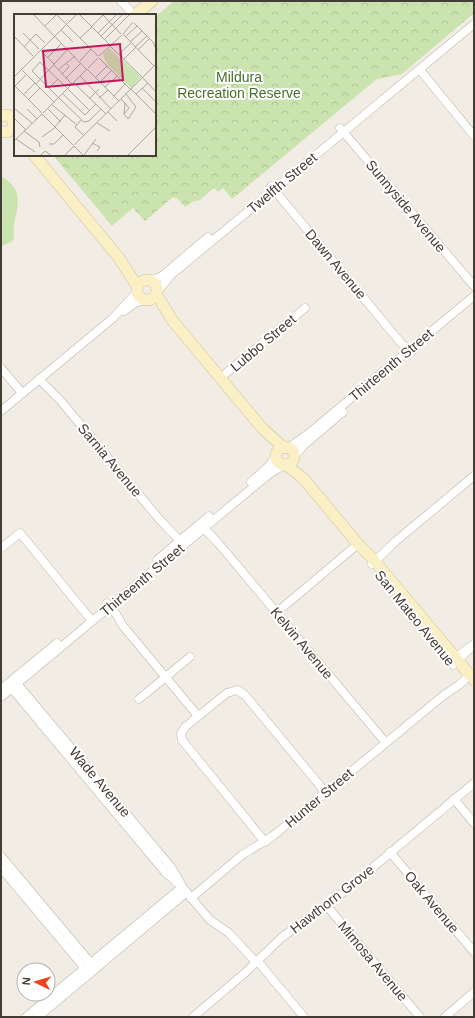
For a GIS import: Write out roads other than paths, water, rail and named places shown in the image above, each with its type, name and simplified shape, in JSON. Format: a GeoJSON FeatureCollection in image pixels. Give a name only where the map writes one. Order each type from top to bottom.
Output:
{"type":"FeatureCollection","features":[{"type":"Feature","properties":{"kind":"street"},"geometry":{"type":"LineString","coordinates":[[120,1],[128,14]]}},
{"type":"Feature","properties":{"kind":"street"},"geometry":{"type":"LineString","coordinates":[[120,1],[134,14]]}},
{"type":"Feature","properties":{"kind":"street"},"geometry":{"type":"LineString","coordinates":[[136,14],[152,1]]}},
{"type":"Feature","properties":{"kind":"street","name":"Twelfth Street"},"geometry":{"type":"LineString","coordinates":[[1,411],[113,318],[136,303],[171,275],[387,89],[410,78],[474,24]]}},
{"type":"Feature","properties":{"kind":"street"},"geometry":{"type":"LineString","coordinates":[[420,70],[474,136]]}},
{"type":"Feature","properties":{"kind":"street","name":"Sunnyside Avenue"},"geometry":{"type":"LineString","coordinates":[[341,129],[473,287]]}},
{"type":"Feature","properties":{"kind":"street","name":"San Mateo Avenue"},"geometry":{"type":"LineString","coordinates":[[35,156],[147,294],[172,320],[468,677],[474,690]]}},
{"type":"Feature","properties":{"kind":"street","name":"Twelfth Street"},"geometry":{"type":"LineString","coordinates":[[149,280],[162,276],[272,187]]}},
{"type":"Feature","properties":{"kind":"street","name":"Dawn Avenue"},"geometry":{"type":"LineString","coordinates":[[272,187],[409,353]]}},
{"type":"Feature","properties":{"kind":"street","name":"San Mateo Avenue"},"geometry":{"type":"LineString","coordinates":[[119,258],[138,274],[149,280]]}},
{"type":"Feature","properties":{"kind":"street"},"geometry":{"type":"LineString","coordinates":[[149,280],[156,285],[147,294],[141,282],[149,280]]}},
{"type":"Feature","properties":{"kind":"street","name":"Thirteenth Street"},"geometry":{"type":"LineString","coordinates":[[203,525],[272,462],[285,456],[315,436],[474,296]]}},
{"type":"Feature","properties":{"kind":"street","name":"Thirteenth Street"},"geometry":{"type":"LineString","coordinates":[[409,353],[474,303]]}},
{"type":"Feature","properties":{"kind":"street","name":"Lubbo Street"},"geometry":{"type":"LineString","coordinates":[[220,378],[305,308]]}},
{"type":"Feature","properties":{"kind":"street"},"geometry":{"type":"LineString","coordinates":[[1,368],[22,394]]}},
{"type":"Feature","properties":{"kind":"street","name":"Sarnia Avenue"},"geometry":{"type":"LineString","coordinates":[[41,378],[180,544]]}},
{"type":"Feature","properties":{"kind":"street","name":"Thirteenth Street"},"geometry":{"type":"LineString","coordinates":[[1,697],[10,685],[203,525],[272,472],[285,456]]}},
{"type":"Feature","properties":{"kind":"street"},"geometry":{"type":"LineString","coordinates":[[372,562],[474,476]]}},
{"type":"Feature","properties":{"kind":"street","name":"Kelvin Avenue"},"geometry":{"type":"LineString","coordinates":[[203,525],[386,743]]}},
{"type":"Feature","properties":{"kind":"street"},"geometry":{"type":"LineString","coordinates":[[1,548],[20,532],[91,619]]}},
{"type":"Feature","properties":{"kind":"street"},"geometry":{"type":"LineString","coordinates":[[276,613],[358,544]]}},
{"type":"Feature","properties":{"kind":"street"},"geometry":{"type":"LineString","coordinates":[[106,606],[198,716]]}},
{"type":"Feature","properties":{"kind":"street"},"geometry":{"type":"LineString","coordinates":[[454,661],[474,645]]}},
{"type":"Feature","properties":{"kind":"street"},"geometry":{"type":"LineString","coordinates":[[139,699],[190,656]]}},
{"type":"Feature","properties":{"kind":"street","name":"Hunter Street"},"geometry":{"type":"LineString","coordinates":[[26,1017],[90,969],[187,892],[273,836],[444,694],[468,677]]}},
{"type":"Feature","properties":{"kind":"street","name":"Wade Avenue"},"geometry":{"type":"LineString","coordinates":[[10,685],[165,872],[187,892],[210,920],[229,933],[256,962],[260,964],[304,1017]]}},
{"type":"Feature","properties":{"kind":"street"},"geometry":{"type":"LineString","coordinates":[[265,842],[182,740],[181,734],[183,730],[226,693],[233,690],[241,693],[326,793]]}},
{"type":"Feature","properties":{"kind":"street","name":"Hawthorn Grove"},"geometry":{"type":"LineString","coordinates":[[193,1017],[238,980],[286,935],[326,905],[474,783]]}},
{"type":"Feature","properties":{"kind":"street"},"geometry":{"type":"LineString","coordinates":[[454,799],[474,823]]}},
{"type":"Feature","properties":{"kind":"street","name":"Oak Avenue"},"geometry":{"type":"LineString","coordinates":[[390,852],[474,952]]}},
{"type":"Feature","properties":{"kind":"street"},"geometry":{"type":"LineString","coordinates":[[1,856],[90,969]]}},
{"type":"Feature","properties":{"kind":"street"},"geometry":{"type":"LineString","coordinates":[[1,868],[90,969]]}},
{"type":"Feature","properties":{"kind":"street","name":"Mimosa Avenue"},"geometry":{"type":"LineString","coordinates":[[326,905],[420,1017]]}},
{"type":"Feature","properties":{"kind":"street","name":"Hunter Street"},"geometry":{"type":"LineString","coordinates":[[38,1017],[90,969]]}},
{"type":"Feature","properties":{"kind":"street"},"geometry":{"type":"LineString","coordinates":[[445,1017],[474,992]]}},
{"type":"Feature","properties":{"kind":"park label","name":"Mildura Recreation Reserve"},"geometry":{"type":"Point","coordinates":[239,86]}}]}
